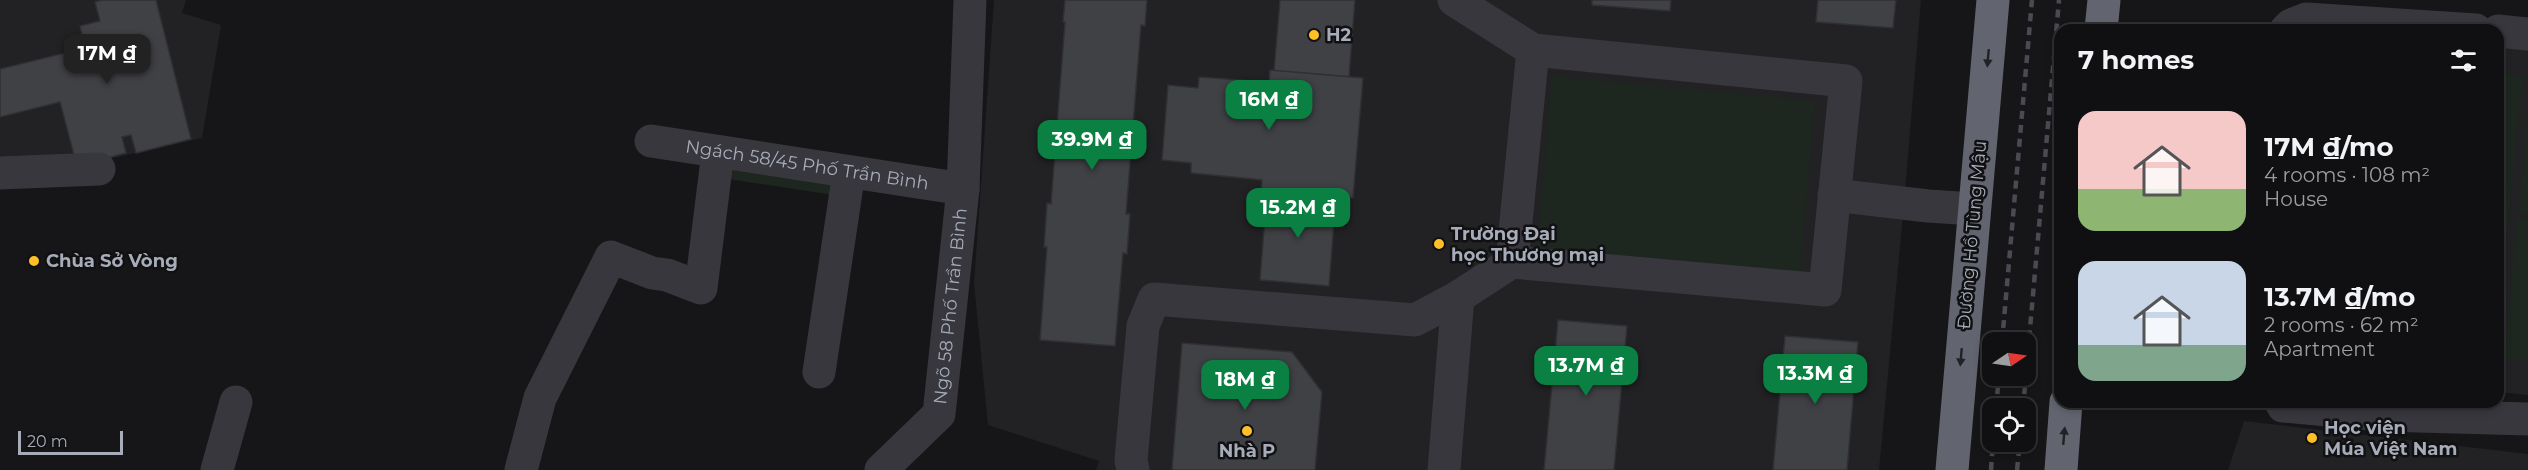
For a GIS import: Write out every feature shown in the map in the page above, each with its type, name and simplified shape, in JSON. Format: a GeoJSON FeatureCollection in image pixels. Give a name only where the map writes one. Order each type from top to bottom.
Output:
{"type":"FeatureCollection","features":[{"type":"Feature","properties":{"kind":"highway","name":"Đường Hồ Tùng Mậu"},"geometry":{"type":"LineString","coordinates":[[1952,470],[1993,0]]}},
{"type":"Feature","properties":{"kind":"highway"},"geometry":{"type":"LineString","coordinates":[[2102,24],[2104,0]]}},
{"type":"Feature","properties":{"kind":"highway"},"geometry":{"type":"LineString","coordinates":[[2061,470],[2066,408]]}},
{"type":"Feature","properties":{"kind":"street","name":"Ngõ 58 Phố Trần Bình"},"geometry":{"type":"LineString","coordinates":[[881,470],[939,414],[963,189],[970,0]]}},
{"type":"Feature","properties":{"kind":"street"},"geometry":{"type":"LineString","coordinates":[[1132,470],[1143,326],[1154,299],[1415,320],[1458,297],[1512,262],[1825,290],[1846,81],[1533,50],[1454,0]]}},
{"type":"Feature","properties":{"kind":"street"},"geometry":{"type":"LineString","coordinates":[[2294,24],[2306,19],[2383,24]]}},
{"type":"Feature","properties":{"kind":"street"},"geometry":{"type":"LineString","coordinates":[[2504,32],[2528,34]]}},
{"type":"Feature","properties":{"kind":"street"},"geometry":{"type":"LineString","coordinates":[[1512,262],[1533,50]]}},
{"type":"Feature","properties":{"kind":"street","name":"Ngách 58/45 Phố Trần Bình"},"geometry":{"type":"LineString","coordinates":[[651,141],[963,189]]}},
{"type":"Feature","properties":{"kind":"street"},"geometry":{"type":"LineString","coordinates":[[521,470],[540,398],[611,257],[701,288],[718,152]]}},
{"type":"Feature","properties":{"kind":"street"},"geometry":{"type":"LineString","coordinates":[[0,173],[99,170]]}},
{"type":"Feature","properties":{"kind":"street"},"geometry":{"type":"LineString","coordinates":[[819,372],[849,172]]}},
{"type":"Feature","properties":{"kind":"street"},"geometry":{"type":"LineString","coordinates":[[1834,195],[1974,209]]}},
{"type":"Feature","properties":{"kind":"street"},"geometry":{"type":"LineString","coordinates":[[1444,470],[1458,297]]}},
{"type":"Feature","properties":{"kind":"street"},"geometry":{"type":"LineString","coordinates":[[217,470],[236,402]]}},
{"type":"Feature","properties":{"kind":"street"},"geometry":{"type":"LineString","coordinates":[[2305,408],[2381,415],[2528,419]]}},
{"type":"Feature","properties":{"kind":"shaded area"},"geometry":{"type":"Polygon","coordinates":[[[0,0],[186,0],[182,13],[221,25],[202,138],[77,166],[0,167],[0,0]]]}},
{"type":"Feature","properties":{"kind":"shaded area","name":"Trường Đại học Thương mại"},"geometry":{"type":"Polygon","coordinates":[[[994,0],[1921,0],[1879,470],[1096,470],[1099,461],[988,425],[974,284],[994,0]]]}},
{"type":"Feature","properties":{"kind":"shaded area"},"geometry":{"type":"Polygon","coordinates":[[[2504,43],[2528,45],[2528,395],[2504,393],[2504,43]]]}},
{"type":"Feature","properties":{"kind":"shaded area"},"geometry":{"type":"Polygon","coordinates":[[[2504,74],[2523,76],[2504,261],[2504,74]]]}},
{"type":"Feature","properties":{"kind":"shaded area"},"geometry":{"type":"Polygon","coordinates":[[[1552,76],[1815,101],[1800,272],[1537,247],[1552,76]]]}},
{"type":"Feature","properties":{"kind":"shaded area"},"geometry":{"type":"Polygon","coordinates":[[[2528,100],[2528,215],[2519,214],[2528,100]]]}},
{"type":"Feature","properties":{"kind":"shaded area"},"geometry":{"type":"Polygon","coordinates":[[[725,158],[843,176],[840,196],[722,178],[725,158]]]}},
{"type":"Feature","properties":{"kind":"shaded area"},"geometry":{"type":"Polygon","coordinates":[[[2517,218],[2528,219],[2528,361],[2505,359],[2517,218]]]}},
{"type":"Feature","properties":{"kind":"shaded area","name":"Học viện Múa Việt Nam"},"geometry":{"type":"Polygon","coordinates":[[[2244,421],[2528,454],[2528,470],[2228,470],[2244,421]]]}},
{"type":"Feature","properties":{"kind":"building"},"geometry":{"type":"Polygon","coordinates":[[[156,0],[191,139],[136,153],[131,135],[122,137],[126,153],[77,166],[60,102],[0,117],[0,69],[85,48],[80,26],[100,21],[95,2],[156,0]]]}},
{"type":"Feature","properties":{"kind":"building"},"geometry":{"type":"Polygon","coordinates":[[[1065,0],[1147,0],[1145,26],[1141,25],[1126,214],[1130,214],[1127,254],[1123,253],[1115,346],[1040,340],[1047,247],[1044,247],[1047,203],[1051,204],[1065,0]]]}},
{"type":"Feature","properties":{"kind":"building","name":"H2"},"geometry":{"type":"Polygon","coordinates":[[[1280,0],[1355,0],[1349,77],[1274,71],[1280,0]]]}},
{"type":"Feature","properties":{"kind":"building"},"geometry":{"type":"Polygon","coordinates":[[[1592,0],[1671,0],[1670,11],[1592,5],[1592,0]]]}},
{"type":"Feature","properties":{"kind":"building"},"geometry":{"type":"Polygon","coordinates":[[[1818,0],[1896,0],[1893,28],[1816,22],[1818,0]]]}},
{"type":"Feature","properties":{"kind":"building"},"geometry":{"type":"Polygon","coordinates":[[[1270,70],[1363,78],[1353,198],[1261,190],[1262,180],[1191,173],[1191,163],[1162,160],[1168,85],[1198,88],[1199,77],[1269,82],[1270,70]]]}},
{"type":"Feature","properties":{"kind":"building"},"geometry":{"type":"Polygon","coordinates":[[[1267,191],[1336,197],[1329,286],[1260,280],[1267,191]]]}},
{"type":"Feature","properties":{"kind":"building"},"geometry":{"type":"Polygon","coordinates":[[[1558,320],[1627,326],[1614,470],[1544,470],[1558,320]]]}},
{"type":"Feature","properties":{"kind":"building"},"geometry":{"type":"Polygon","coordinates":[[[1785,336],[1858,342],[1847,470],[1773,470],[1785,336]]]}},
{"type":"Feature","properties":{"kind":"building","name":"Nhà P"},"geometry":{"type":"Polygon","coordinates":[[[1182,343],[1292,352],[1322,392],[1315,470],[1172,470],[1182,343]]]}},
{"type":"Feature","properties":{"kind":"railway"},"geometry":{"type":"LineString","coordinates":[[2003,332],[2032,0]]}},
{"type":"Feature","properties":{"kind":"railway"},"geometry":{"type":"LineString","coordinates":[[2057,24],[2059,0]]}},
{"type":"Feature","properties":{"kind":"railway"},"geometry":{"type":"LineString","coordinates":[[2024,398],[2054,57]]}},
{"type":"Feature","properties":{"kind":"railway"},"geometry":{"type":"LineString","coordinates":[[1997,398],[1998,386]]}},
{"type":"Feature","properties":{"kind":"railway"},"geometry":{"type":"LineString","coordinates":[[1991,470],[1992,452]]}},
{"type":"Feature","properties":{"kind":"railway"},"geometry":{"type":"LineString","coordinates":[[2017,470],[2019,452]]}},
{"type":"Feature","properties":{"kind":"place","name":"H2"},"geometry":{"type":"Point","coordinates":[1314,35]}},
{"type":"Feature","properties":{"kind":"place","name":"Trường Đại học Thương mại"},"geometry":{"type":"Point","coordinates":[1439,244]}},
{"type":"Feature","properties":{"kind":"place","name":"Chùa Sở Vòng"},"geometry":{"type":"Point","coordinates":[34,261]}},
{"type":"Feature","properties":{"kind":"place","name":"Nhà P"},"geometry":{"type":"Point","coordinates":[1247,431]}},
{"type":"Feature","properties":{"kind":"place","name":"Học viện Múa Việt Nam"},"geometry":{"type":"Point","coordinates":[2312,438]}}]}
